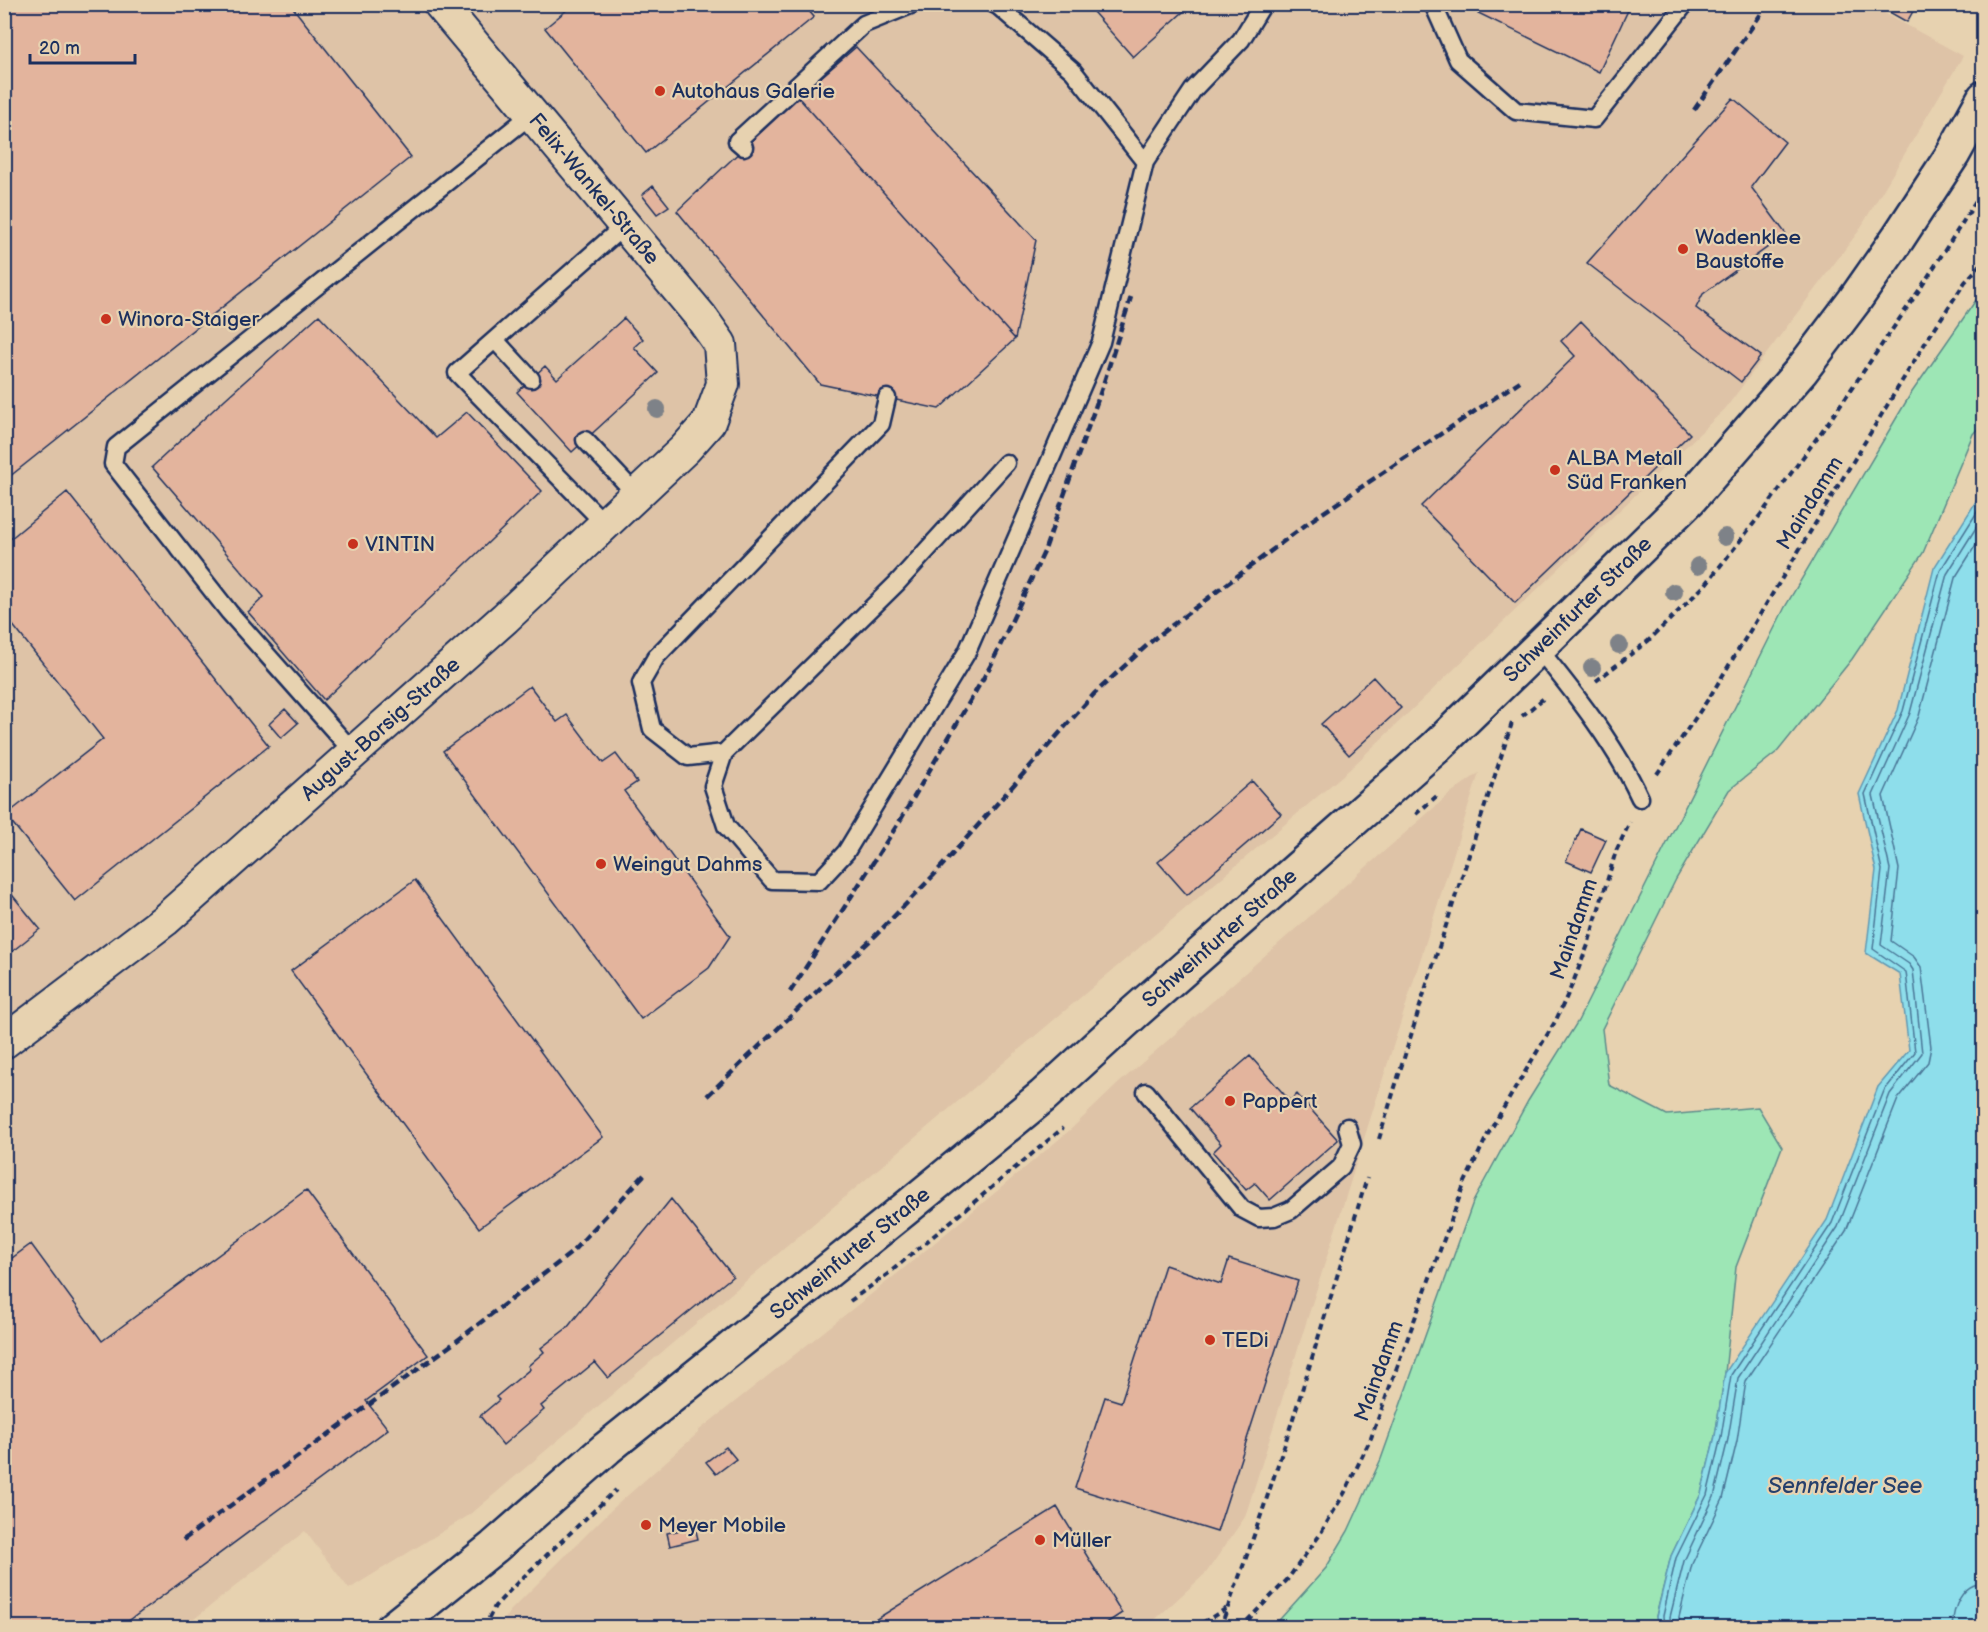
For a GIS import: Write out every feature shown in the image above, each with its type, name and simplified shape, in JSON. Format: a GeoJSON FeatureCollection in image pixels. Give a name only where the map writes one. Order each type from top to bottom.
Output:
{"type":"FeatureCollection","features":[{"type":"Feature","properties":{"kind":"main road","name":"Schweinfurter Straße"},"geometry":{"type":"LineString","coordinates":[[393,1628],[494,1547],[607,1448],[1043,1096],[1134,1012],[1435,748],[1539,648],[1689,500],[1801,371],[1854,301],[1953,154],[1983,98]]}},
{"type":"Feature","properties":{"kind":"street","name":"Felix-Wankel-Straße"},"geometry":{"type":"LineString","coordinates":[[440,4],[701,317],[720,344],[723,384]]}},
{"type":"Feature","properties":{"kind":"street","name":"August-Borsig-Straße"},"geometry":{"type":"LineString","coordinates":[[4,1042],[165,920],[505,618],[685,449],[708,422],[723,384]]}},
{"type":"Feature","properties":{"kind":"lane"},"geometry":{"type":"LineString","coordinates":[[744,147],[737,141],[864,24],[913,4]]}},
{"type":"Feature","properties":{"kind":"lane"},"geometry":{"type":"LineString","coordinates":[[994,4],[1073,70],[1145,162]]}},
{"type":"Feature","properties":{"kind":"lane"},"geometry":{"type":"LineString","coordinates":[[1006,463],[897,583],[724,753],[713,786],[726,826],[772,880],[819,880],[846,852],[966,651],[1101,342],[1145,162],[1193,90],[1241,40],[1263,4]]}},
{"type":"Feature","properties":{"kind":"lane"},"geometry":{"type":"LineString","coordinates":[[1433,4],[1458,60],[1516,111],[1594,119],[1685,4]]}},
{"type":"Feature","properties":{"kind":"lane"},"geometry":{"type":"LineString","coordinates":[[354,753],[229,612],[127,483],[113,464],[116,447],[532,114]]}},
{"type":"Feature","properties":{"kind":"lane"},"geometry":{"type":"LineString","coordinates":[[605,524],[457,373],[625,225]]}},
{"type":"Feature","properties":{"kind":"lane"},"geometry":{"type":"LineString","coordinates":[[495,340],[531,379]]}},
{"type":"Feature","properties":{"kind":"lane"},"geometry":{"type":"LineString","coordinates":[[724,753],[688,756],[652,729],[641,682],[656,657],[881,424],[887,398]]}},
{"type":"Feature","properties":{"kind":"lane"},"geometry":{"type":"LineString","coordinates":[[585,441],[636,494]]}},
{"type":"Feature","properties":{"kind":"lane"},"geometry":{"type":"LineString","coordinates":[[1539,648],[1571,689],[1628,773],[1640,798]]}},
{"type":"Feature","properties":{"kind":"lane"},"geometry":{"type":"LineString","coordinates":[[1146,1092],[1242,1209],[1259,1218],[1274,1217],[1291,1210],[1341,1167],[1352,1144],[1347,1127]]}},
{"type":"Feature","properties":{"kind":"path"},"geometry":{"type":"LineString","coordinates":[[1512,723],[1544,698],[1599,680],[1648,641],[1706,584],[1765,509],[1830,420],[1920,289],[1983,189]]}},
{"type":"Feature","properties":{"kind":"path"},"geometry":{"type":"LineString","coordinates":[[1975,202],[1981,206]]}},
{"type":"Feature","properties":{"kind":"path","name":"Maindamm"},"geometry":{"type":"LineString","coordinates":[[1240,1628],[1287,1580],[1319,1536],[1345,1492],[1371,1438],[1465,1182],[1488,1134],[1551,1029],[1572,985],[1588,945],[1616,851],[1640,798],[1709,698],[1927,340],[1965,282],[1983,261]]}},
{"type":"Feature","properties":{"kind":"path"},"geometry":{"type":"LineString","coordinates":[[1194,1628],[1228,1607]]}},
{"type":"Feature","properties":{"kind":"shaded area"},"geometry":{"type":"Polygon","coordinates":[[[1868,4],[1963,56],[1858,232],[1725,409],[1350,769],[471,1514],[349,1589],[305,1531],[184,1627],[5,1628],[5,5],[1868,4]]]}},
{"type":"Feature","properties":{"kind":"shaded area"},"geometry":{"type":"Polygon","coordinates":[[[1479,773],[1245,1517],[1206,1573],[1147,1627],[499,1628],[510,1611],[610,1511],[698,1431],[898,1273],[1070,1130],[1119,1083],[1452,792],[1479,773]]]}},
{"type":"Feature","properties":{"kind":"green space"},"geometry":{"type":"Polygon","coordinates":[[[1983,290],[1983,423],[1973,434],[1923,553],[1852,659],[1778,751],[1729,790],[1676,879],[1602,1029],[1609,1085],[1667,1115],[1758,1107],[1782,1147],[1736,1267],[1725,1373],[1715,1436],[1701,1494],[1671,1556],[1656,1616],[1658,1627],[1272,1628],[1326,1568],[1348,1531],[1381,1459],[1473,1202],[1528,1101],[1578,1021],[1785,607],[1910,395],[1983,290]]]}},
{"type":"Feature","properties":{"kind":"water","name":"Sennfelder See"},"geometry":{"type":"Polygon","coordinates":[[[1983,478],[1983,1596],[1974,1627],[1658,1627],[1656,1617],[1671,1556],[1701,1494],[1715,1436],[1725,1373],[1827,1220],[1878,1087],[1909,1050],[1900,974],[1866,953],[1876,870],[1859,794],[1898,710],[1934,568],[1979,497],[1983,478]]]}},
{"type":"Feature","properties":{"kind":"building","name":"Winora-Staiger"},"geometry":{"type":"Polygon","coordinates":[[[4,4],[290,4],[411,157],[4,481],[4,4]]]}},
{"type":"Feature","properties":{"kind":"building","name":"Autohaus Galerie"},"geometry":{"type":"Polygon","coordinates":[[[574,4],[803,4],[814,17],[646,153],[545,28],[574,4]]]}},
{"type":"Feature","properties":{"kind":"building"},"geometry":{"type":"Polygon","coordinates":[[[1086,4],[1192,4],[1133,57],[1086,4]]]}},
{"type":"Feature","properties":{"kind":"building"},"geometry":{"type":"Polygon","coordinates":[[[1460,4],[1631,4],[1599,72],[1460,4]]]}},
{"type":"Feature","properties":{"kind":"building"},"geometry":{"type":"Polygon","coordinates":[[[1875,4],[1917,4],[1907,22],[1875,4]]]}},
{"type":"Feature","properties":{"kind":"building"},"geometry":{"type":"Polygon","coordinates":[[[856,47],[1036,240],[1015,339],[798,97],[856,47]]]}},
{"type":"Feature","properties":{"kind":"building"},"geometry":{"type":"Polygon","coordinates":[[[798,97],[1015,339],[939,409],[820,384],[677,211],[798,97]]]}},
{"type":"Feature","properties":{"kind":"building","name":"Wadenklee Baustoffe"},"geometry":{"type":"Polygon","coordinates":[[[1733,98],[1785,142],[1751,187],[1786,234],[1703,294],[1696,308],[1761,356],[1741,382],[1587,263],[1733,98]]]}},
{"type":"Feature","properties":{"kind":"building"},"geometry":{"type":"Polygon","coordinates":[[[653,186],[669,206],[657,214],[642,195],[653,186]]]}},
{"type":"Feature","properties":{"kind":"building","name":"VINTIN"},"geometry":{"type":"Polygon","coordinates":[[[319,315],[436,438],[467,412],[542,491],[324,700],[248,612],[264,597],[152,467],[319,315]]]}},
{"type":"Feature","properties":{"kind":"building"},"geometry":{"type":"Polygon","coordinates":[[[624,318],[643,339],[634,347],[658,373],[572,452],[517,392],[545,366],[557,379],[624,318]]]}},
{"type":"Feature","properties":{"kind":"building","name":"ALBA Metall Süd Franken"},"geometry":{"type":"Polygon","coordinates":[[[1581,321],[1690,434],[1515,603],[1421,506],[1575,356],[1561,341],[1581,321]]]}},
{"type":"Feature","properties":{"kind":"building"},"geometry":{"type":"Polygon","coordinates":[[[67,492],[269,746],[75,901],[6,815],[103,739],[4,614],[4,544],[67,492]]]}},
{"type":"Feature","properties":{"kind":"building"},"geometry":{"type":"Polygon","coordinates":[[[1373,677],[1401,708],[1349,755],[1321,724],[1373,677]]]}},
{"type":"Feature","properties":{"kind":"building","name":"Weingut Dahms"},"geometry":{"type":"Polygon","coordinates":[[[530,686],[557,722],[567,715],[603,763],[616,754],[637,782],[624,791],[730,936],[709,968],[641,1019],[443,751],[530,686]]]}},
{"type":"Feature","properties":{"kind":"building"},"geometry":{"type":"Polygon","coordinates":[[[285,709],[298,723],[281,738],[269,724],[285,709]]]}},
{"type":"Feature","properties":{"kind":"building"},"geometry":{"type":"Polygon","coordinates":[[[1252,781],[1281,814],[1187,895],[1158,862],[1252,781]]]}},
{"type":"Feature","properties":{"kind":"building"},"geometry":{"type":"Polygon","coordinates":[[[1581,829],[1606,840],[1591,872],[1566,861],[1581,829]]]}},
{"type":"Feature","properties":{"kind":"building"},"geometry":{"type":"Polygon","coordinates":[[[415,880],[603,1137],[479,1228],[291,971],[415,880]]]}},
{"type":"Feature","properties":{"kind":"building"},"geometry":{"type":"Polygon","coordinates":[[[4,885],[40,929],[4,958],[4,885]]]}},
{"type":"Feature","properties":{"kind":"building"},"geometry":{"type":"Polygon","coordinates":[[[1250,1056],[1290,1101],[1297,1094],[1338,1140],[1270,1200],[1255,1183],[1246,1190],[1213,1152],[1221,1144],[1190,1108],[1250,1056]]]}},
{"type":"Feature","properties":{"kind":"building"},"geometry":{"type":"Polygon","coordinates":[[[306,1190],[428,1355],[366,1401],[388,1429],[119,1628],[4,1628],[4,1264],[31,1244],[102,1341],[306,1190]]]}},
{"type":"Feature","properties":{"kind":"building"},"geometry":{"type":"Polygon","coordinates":[[[671,1199],[733,1276],[608,1378],[595,1362],[541,1406],[544,1410],[503,1445],[480,1416],[499,1400],[496,1397],[530,1369],[528,1366],[544,1352],[541,1348],[567,1328],[671,1199]]]}},
{"type":"Feature","properties":{"kind":"building","name":"TEDi"},"geometry":{"type":"Polygon","coordinates":[[[1229,1259],[1298,1281],[1217,1532],[1075,1488],[1105,1397],[1121,1402],[1165,1265],[1221,1284],[1229,1259]]]}},
{"type":"Feature","properties":{"kind":"building"},"geometry":{"type":"Polygon","coordinates":[[[726,1447],[736,1459],[716,1474],[706,1462],[726,1447]]]}},
{"type":"Feature","properties":{"kind":"building","name":"Müller"},"geometry":{"type":"Polygon","coordinates":[[[1057,1507],[1122,1613],[1099,1628],[873,1628],[870,1623],[1057,1507]]]}},
{"type":"Feature","properties":{"kind":"building"},"geometry":{"type":"Polygon","coordinates":[[[695,1527],[698,1539],[670,1546],[667,1533],[695,1527]]]}},
{"type":"Feature","properties":{"kind":"railway"},"geometry":{"type":"LineString","coordinates":[[1694,110],[1768,4]]}},
{"type":"Feature","properties":{"kind":"railway"},"geometry":{"type":"LineString","coordinates":[[790,992],[901,819],[991,665],[1044,552],[1103,385],[1131,297]]}},
{"type":"Feature","properties":{"kind":"railway"},"geometry":{"type":"LineString","coordinates":[[707,1096],[877,934],[933,876],[1094,694],[1155,638],[1312,520],[1520,381]]}},
{"type":"Feature","properties":{"kind":"railway"},"geometry":{"type":"LineString","coordinates":[[183,1540],[454,1343],[571,1253],[645,1174]]}},
{"type":"Feature","properties":{"kind":"place","name":"Autohaus Galerie"},"geometry":{"type":"Point","coordinates":[660,91]}},
{"type":"Feature","properties":{"kind":"place","name":"Wadenklee Baustoffe"},"geometry":{"type":"Point","coordinates":[1683,249]}},
{"type":"Feature","properties":{"kind":"place","name":"Winora-Staiger"},"geometry":{"type":"Point","coordinates":[106,319]}},
{"type":"Feature","properties":{"kind":"place","name":"ALBA Metall Süd Franken"},"geometry":{"type":"Point","coordinates":[1555,470]}},
{"type":"Feature","properties":{"kind":"place","name":"VINTIN"},"geometry":{"type":"Point","coordinates":[353,544]}},
{"type":"Feature","properties":{"kind":"place","name":"Weingut Dahms"},"geometry":{"type":"Point","coordinates":[601,864]}},
{"type":"Feature","properties":{"kind":"place","name":"Pappert"},"geometry":{"type":"Point","coordinates":[1230,1101]}},
{"type":"Feature","properties":{"kind":"place","name":"TEDi"},"geometry":{"type":"Point","coordinates":[1210,1340]}},
{"type":"Feature","properties":{"kind":"place","name":"Meyer Mobile"},"geometry":{"type":"Point","coordinates":[646,1525]}},
{"type":"Feature","properties":{"kind":"place","name":"Müller"},"geometry":{"type":"Point","coordinates":[1040,1540]}}]}
